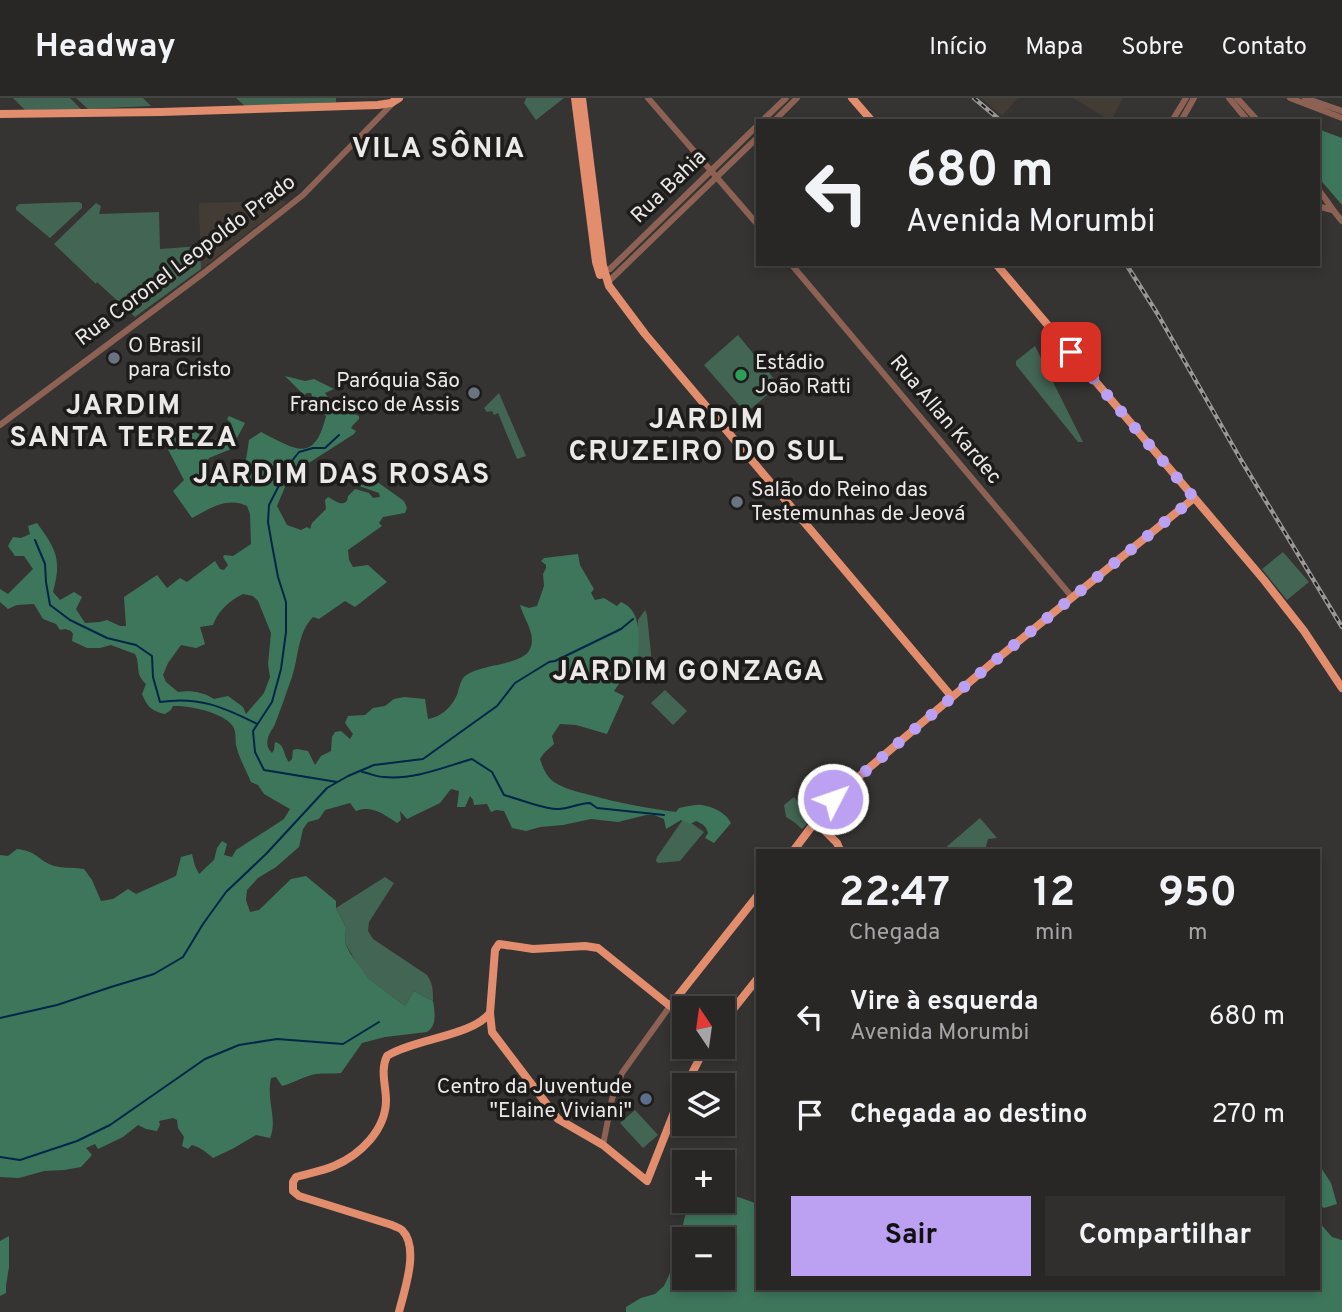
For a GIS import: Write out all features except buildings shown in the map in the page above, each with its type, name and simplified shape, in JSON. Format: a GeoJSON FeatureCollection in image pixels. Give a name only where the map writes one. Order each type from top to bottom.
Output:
{"type":"FeatureCollection","features":[{"type":"Feature","properties":{"kind":"main road"},"geometry":{"type":"LineString","coordinates":[[575,98],[596,262],[605,284],[952,697]]}},
{"type":"Feature","properties":{"kind":"main road"},"geometry":{"type":"LineString","coordinates":[[582,98],[610,271],[605,284]]}},
{"type":"Feature","properties":{"kind":"main road"},"geometry":{"type":"LineString","coordinates":[[852,98],[870,119]]}},
{"type":"Feature","properties":{"kind":"main road"},"geometry":{"type":"LineString","coordinates":[[0,114],[385,105],[398,99]]}},
{"type":"Feature","properties":{"kind":"main road"},"geometry":{"type":"LineString","coordinates":[[998,266],[1264,580],[1301,626],[1342,688]]}},
{"type":"Feature","properties":{"kind":"main road"},"geometry":{"type":"LineString","coordinates":[[795,849],[842,791],[1194,498]]}},
{"type":"Feature","properties":{"kind":"main road"},"geometry":{"type":"LineString","coordinates":[[821,814],[824,830],[840,849]]}},
{"type":"Feature","properties":{"kind":"main road"},"geometry":{"type":"LineString","coordinates":[[806,835],[824,830]]}},
{"type":"Feature","properties":{"kind":"main road"},"geometry":{"type":"LineString","coordinates":[[492,1032],[490,1013],[494,961],[495,950],[499,944],[533,949],[585,946],[598,948],[670,1006],[756,898]]}},
{"type":"Feature","properties":{"kind":"main road"},"geometry":{"type":"LineString","coordinates":[[735,1007],[756,981]]}},
{"type":"Feature","properties":{"kind":"main road"},"geometry":{"type":"LineString","coordinates":[[399,1312],[411,1250],[403,1231],[393,1225],[299,1196],[293,1191],[292,1184],[296,1177],[340,1163],[368,1143],[380,1124],[386,1106],[383,1068],[387,1056],[467,1029],[481,1022],[490,1013]]}},
{"type":"Feature","properties":{"kind":"main road"},"geometry":{"type":"LineString","coordinates":[[467,1029],[484,1028],[492,1032],[558,1119],[603,1145],[647,1181],[672,1118]]}},
{"type":"Feature","properties":{"kind":"street"},"geometry":{"type":"LineString","coordinates":[[648,98],[756,223]]}},
{"type":"Feature","properties":{"kind":"street"},"geometry":{"type":"LineString","coordinates":[[764,119],[786,98]]}},
{"type":"Feature","properties":{"kind":"street"},"geometry":{"type":"LineString","coordinates":[[776,119],[797,98]]}},
{"type":"Feature","properties":{"kind":"street"},"geometry":{"type":"LineString","coordinates":[[1173,119],[1186,98]]}},
{"type":"Feature","properties":{"kind":"street"},"geometry":{"type":"LineString","coordinates":[[1182,119],[1194,98]]}},
{"type":"Feature","properties":{"kind":"street"},"geometry":{"type":"LineString","coordinates":[[1229,98],[1246,119]]}},
{"type":"Feature","properties":{"kind":"street"},"geometry":{"type":"LineString","coordinates":[[1237,98],[1256,119]]}},
{"type":"Feature","properties":{"kind":"street"},"geometry":{"type":"LineString","coordinates":[[1290,98],[1342,118]]}},
{"type":"Feature","properties":{"kind":"street"},"geometry":{"type":"LineString","coordinates":[[1305,98],[1342,111]]}},
{"type":"Feature","properties":{"kind":"street","name":"Rua Coronel Leopoldo Prado"},"geometry":{"type":"LineString","coordinates":[[0,425],[303,195],[385,105]]}},
{"type":"Feature","properties":{"kind":"street","name":"Rua Bahia"},"geometry":{"type":"LineString","coordinates":[[714,173],[756,127]]}},
{"type":"Feature","properties":{"kind":"street","name":"Rua Bahia"},"geometry":{"type":"LineString","coordinates":[[610,271],[714,173],[756,138]]}},
{"type":"Feature","properties":{"kind":"street"},"geometry":{"type":"LineString","coordinates":[[1320,191],[1342,221]]}},
{"type":"Feature","properties":{"kind":"street"},"geometry":{"type":"LineString","coordinates":[[1320,207],[1332,210]]}},
{"type":"Feature","properties":{"kind":"street","name":"Rua Allan Kardec"},"geometry":{"type":"LineString","coordinates":[[793,266],[1072,597]]}},
{"type":"Feature","properties":{"kind":"street"},"geometry":{"type":"LineString","coordinates":[[603,1145],[612,1099],[622,1073],[670,1006]]}},
{"type":"Feature","properties":{"kind":"shaded area"},"geometry":{"type":"Polygon","coordinates":[[[981,98],[1018,98],[1002,116],[981,98]]]}},
{"type":"Feature","properties":{"kind":"shaded area"},"geometry":{"type":"Polygon","coordinates":[[[1073,98],[1123,98],[1112,119],[1073,98]]]}},
{"type":"Feature","properties":{"kind":"shaded area"},"geometry":{"type":"Polygon","coordinates":[[[199,203],[286,203],[201,269],[199,203]]]}},
{"type":"Feature","properties":{"kind":"green space"},"geometry":{"type":"Polygon","coordinates":[[[13,98],[70,98],[81,109],[25,110],[13,98]]]}},
{"type":"Feature","properties":{"kind":"green space"},"geometry":{"type":"Polygon","coordinates":[[[76,98],[143,98],[151,106],[88,109],[76,98]]]}},
{"type":"Feature","properties":{"kind":"green space"},"geometry":{"type":"Polygon","coordinates":[[[236,98],[336,98],[336,102],[246,107],[236,98]]]}},
{"type":"Feature","properties":{"kind":"green space"},"geometry":{"type":"Polygon","coordinates":[[[526,98],[564,98],[536,120],[524,103],[526,98]]]}},
{"type":"Feature","properties":{"kind":"green space"},"geometry":{"type":"Polygon","coordinates":[[[1320,130],[1342,138],[1342,205],[1320,179],[1320,130]]]}},
{"type":"Feature","properties":{"kind":"green space"},"geometry":{"type":"Polygon","coordinates":[[[79,202],[82,208],[50,238],[16,210],[19,204],[79,202]]]}},
{"type":"Feature","properties":{"kind":"green space"},"geometry":{"type":"Polygon","coordinates":[[[96,203],[101,206],[99,214],[159,212],[160,249],[200,246],[201,269],[135,317],[54,244],[96,203]]]}},
{"type":"Feature","properties":{"kind":"green space","name":"Estádio João Ratti"},"geometry":{"type":"Polygon","coordinates":[[[738,335],[779,385],[746,413],[704,365],[738,335]]]}},
{"type":"Feature","properties":{"kind":"green space"},"geometry":{"type":"Polygon","coordinates":[[[1035,346],[1083,442],[1078,442],[1016,365],[1016,361],[1035,346]]]}},
{"type":"Feature","properties":{"kind":"green space"},"geometry":{"type":"Polygon","coordinates":[[[285,376],[305,381],[314,379],[334,389],[325,393],[329,399],[345,403],[345,410],[359,416],[359,419],[351,428],[356,431],[354,434],[304,466],[307,470],[295,478],[290,476],[284,482],[285,487],[277,506],[287,525],[301,530],[307,527],[310,529],[312,523],[326,509],[325,500],[328,497],[345,503],[355,489],[369,493],[373,498],[380,497],[379,493],[359,486],[369,476],[404,501],[407,508],[405,513],[383,517],[379,523],[382,526],[348,550],[353,567],[368,565],[387,582],[355,607],[345,601],[319,619],[313,617],[308,624],[301,638],[292,677],[269,736],[267,745],[272,753],[275,742],[282,747],[289,762],[293,750],[308,751],[315,765],[321,756],[331,751],[335,732],[341,731],[350,739],[353,734],[345,723],[348,716],[365,715],[373,708],[385,706],[394,699],[425,699],[428,719],[441,714],[454,701],[464,677],[517,660],[529,651],[531,634],[520,605],[529,608],[537,606],[544,586],[543,574],[546,568],[541,561],[544,558],[578,554],[580,565],[594,589],[591,593],[595,600],[604,598],[617,606],[621,602],[634,613],[639,639],[637,666],[634,670],[630,668],[614,691],[624,696],[607,734],[576,725],[560,724],[552,736],[554,744],[540,759],[545,772],[563,787],[622,803],[676,812],[679,808],[693,805],[711,807],[726,816],[731,823],[714,843],[705,838],[707,831],[696,821],[690,824],[681,820],[666,829],[664,819],[654,815],[618,822],[591,819],[526,831],[512,828],[504,811],[491,812],[487,804],[474,805],[470,796],[465,807],[457,807],[459,791],[451,789],[440,803],[407,819],[400,811],[401,820],[397,823],[372,810],[356,811],[350,803],[325,810],[319,819],[308,822],[303,829],[299,847],[258,878],[247,890],[246,900],[250,912],[259,910],[291,879],[306,876],[336,901],[336,908],[346,928],[345,943],[368,978],[405,1006],[414,991],[433,1001],[434,1018],[430,1029],[427,1032],[362,1043],[341,1073],[312,1075],[282,1086],[276,1077],[271,1078],[273,1124],[270,1138],[256,1135],[213,1158],[195,1146],[192,1145],[188,1149],[182,1146],[184,1137],[178,1128],[177,1120],[173,1118],[159,1121],[157,1131],[138,1125],[123,1137],[98,1149],[95,1144],[86,1148],[92,1155],[81,1167],[44,1171],[19,1178],[0,1177],[0,855],[8,856],[17,849],[32,853],[53,866],[84,869],[101,901],[113,899],[128,889],[136,894],[176,876],[181,857],[192,854],[199,874],[214,860],[222,841],[227,844],[224,855],[232,857],[236,850],[284,819],[290,809],[264,794],[258,785],[251,782],[237,750],[234,729],[226,720],[204,710],[187,707],[173,706],[165,714],[150,707],[142,694],[146,684],[140,676],[135,654],[111,645],[87,648],[72,641],[71,631],[60,630],[56,624],[43,619],[34,604],[17,605],[8,609],[0,602],[0,589],[8,594],[33,569],[24,556],[15,556],[8,546],[13,537],[21,538],[30,534],[28,526],[37,523],[56,555],[57,571],[53,592],[60,600],[74,592],[82,597],[76,609],[85,623],[107,620],[126,626],[124,597],[157,575],[167,588],[180,578],[187,582],[215,561],[220,569],[224,570],[228,565],[224,555],[233,556],[251,544],[250,514],[247,506],[225,503],[192,518],[173,491],[184,480],[163,440],[187,423],[213,444],[222,428],[230,426],[231,423],[227,419],[229,416],[245,423],[231,449],[209,458],[206,464],[209,472],[221,476],[240,473],[249,440],[261,432],[284,444],[302,449],[316,442],[326,416],[310,402],[311,393],[304,395],[285,376]],[[238,596],[221,611],[213,625],[200,627],[205,644],[196,648],[181,645],[163,675],[166,682],[178,692],[197,692],[214,699],[228,696],[243,707],[246,714],[264,693],[270,677],[268,664],[271,633],[258,601],[253,596],[238,596]]]}},
{"type":"Feature","properties":{"kind":"green space"},"geometry":{"type":"Polygon","coordinates":[[[499,393],[526,456],[517,459],[498,413],[494,415],[492,411],[487,412],[484,408],[499,393]]]}},
{"type":"Feature","properties":{"kind":"green space"},"geometry":{"type":"Polygon","coordinates":[[[1283,552],[1309,582],[1287,600],[1262,569],[1283,552]]]}},
{"type":"Feature","properties":{"kind":"green space"},"geometry":{"type":"Polygon","coordinates":[[[645,610],[653,673],[637,666],[638,620],[645,610]]]}},
{"type":"Feature","properties":{"kind":"green space"},"geometry":{"type":"Polygon","coordinates":[[[665,690],[687,711],[673,725],[651,703],[665,690]]]}},
{"type":"Feature","properties":{"kind":"green space"},"geometry":{"type":"Polygon","coordinates":[[[794,797],[813,818],[802,829],[786,817],[784,805],[794,797]]]}},
{"type":"Feature","properties":{"kind":"green space"},"geometry":{"type":"Polygon","coordinates":[[[684,818],[704,832],[680,861],[658,863],[657,857],[684,818]]]}},
{"type":"Feature","properties":{"kind":"green space"},"geometry":{"type":"Polygon","coordinates":[[[980,818],[997,838],[988,839],[985,849],[944,849],[980,818]]]}},
{"type":"Feature","properties":{"kind":"green space"},"geometry":{"type":"Polygon","coordinates":[[[385,877],[394,883],[369,922],[368,931],[373,939],[427,975],[432,987],[433,1001],[414,991],[405,1006],[368,978],[345,943],[346,928],[336,908],[385,877]]]}},
{"type":"Feature","properties":{"kind":"green space"},"geometry":{"type":"Polygon","coordinates":[[[635,1110],[658,1135],[643,1148],[620,1123],[635,1110]]]}},
{"type":"Feature","properties":{"kind":"green space"},"geometry":{"type":"Polygon","coordinates":[[[1320,1166],[1331,1183],[1337,1204],[1324,1208],[1320,1205],[1320,1166]]]}},
{"type":"Feature","properties":{"kind":"green space"},"geometry":{"type":"Polygon","coordinates":[[[735,1197],[756,1203],[756,1290],[1320,1290],[1320,1223],[1332,1237],[1342,1240],[1342,1312],[626,1312],[626,1307],[655,1294],[664,1286],[672,1267],[672,1290],[735,1290],[735,1227],[682,1227],[686,1213],[735,1213],[735,1197]]]}},
{"type":"Feature","properties":{"kind":"green space"},"geometry":{"type":"Polygon","coordinates":[[[9,1236],[6,1293],[0,1296],[0,1241],[9,1236]]]}},
{"type":"Feature","properties":{"kind":"waterway"},"geometry":{"type":"LineString","coordinates":[[337,782],[264,770],[255,752],[253,731],[272,702],[281,669],[286,632],[286,602],[272,545],[268,522],[269,505],[299,452],[325,448],[339,435]]}},
{"type":"Feature","properties":{"kind":"waterway"},"geometry":{"type":"LineString","coordinates":[[35,540],[45,564],[50,605],[70,620],[107,638],[136,645],[152,656],[153,677],[160,702],[210,704],[257,724]]}},
{"type":"Feature","properties":{"kind":"waterway"},"geometry":{"type":"LineString","coordinates":[[0,1018],[57,1005],[154,974],[183,957],[226,892],[266,854],[327,788],[374,765],[423,759],[497,706],[515,683],[549,662],[621,629],[633,619]]}},
{"type":"Feature","properties":{"kind":"waterway"},"geometry":{"type":"LineString","coordinates":[[362,772],[381,777],[406,777],[472,759],[492,772],[504,795],[537,805],[560,809],[590,803],[597,808],[664,815]]}},
{"type":"Feature","properties":{"kind":"waterway"},"geometry":{"type":"LineString","coordinates":[[0,1157],[20,1160],[77,1141],[110,1125],[205,1059],[239,1045],[277,1039],[343,1044],[379,1022]]}},
{"type":"Feature","properties":{"kind":"railway"},"geometry":{"type":"LineString","coordinates":[[974,98],[999,119]]}},
{"type":"Feature","properties":{"kind":"railway"},"geometry":{"type":"LineString","coordinates":[[1127,266],[1342,627]]}},
{"type":"Feature","properties":{"kind":"place","name":"O Brasil para Cristo"},"geometry":{"type":"Point","coordinates":[114,358]}},
{"type":"Feature","properties":{"kind":"place","name":"Estádio João Ratti"},"geometry":{"type":"Point","coordinates":[741,375]}},
{"type":"Feature","properties":{"kind":"place","name":"Paróquia São Francisco de Assis"},"geometry":{"type":"Point","coordinates":[474,393]}},
{"type":"Feature","properties":{"kind":"place","name":"Salão do Reino das Testemunhas de Jeová"},"geometry":{"type":"Point","coordinates":[737,502]}},
{"type":"Feature","properties":{"kind":"place","name":"Centro da Juventude \"Elaine Viviani\""},"geometry":{"type":"Point","coordinates":[646,1099]}},
{"type":"Feature","properties":{"kind":"district","name":"VILA SÔNIA"},"geometry":{"type":"Point","coordinates":[439,150]}},
{"type":"Feature","properties":{"kind":"district","name":"JARDIM SANTA TEREZA"},"geometry":{"type":"Point","coordinates":[124,423]}},
{"type":"Feature","properties":{"kind":"district","name":"JARDIM CRUZEIRO DO SUL"},"geometry":{"type":"Point","coordinates":[707,437]}},
{"type":"Feature","properties":{"kind":"district","name":"JARDIM DAS ROSAS"},"geometry":{"type":"Point","coordinates":[342,476]}},
{"type":"Feature","properties":{"kind":"district","name":"JARDIM GONZAGA"},"geometry":{"type":"Point","coordinates":[689,673]}},
{"type":"Feature","properties":{"kind":"route"},"geometry":{"type":"LineString","coordinates":[[833,799],[992,663],[1194,498],[1071,352]]}}]}
